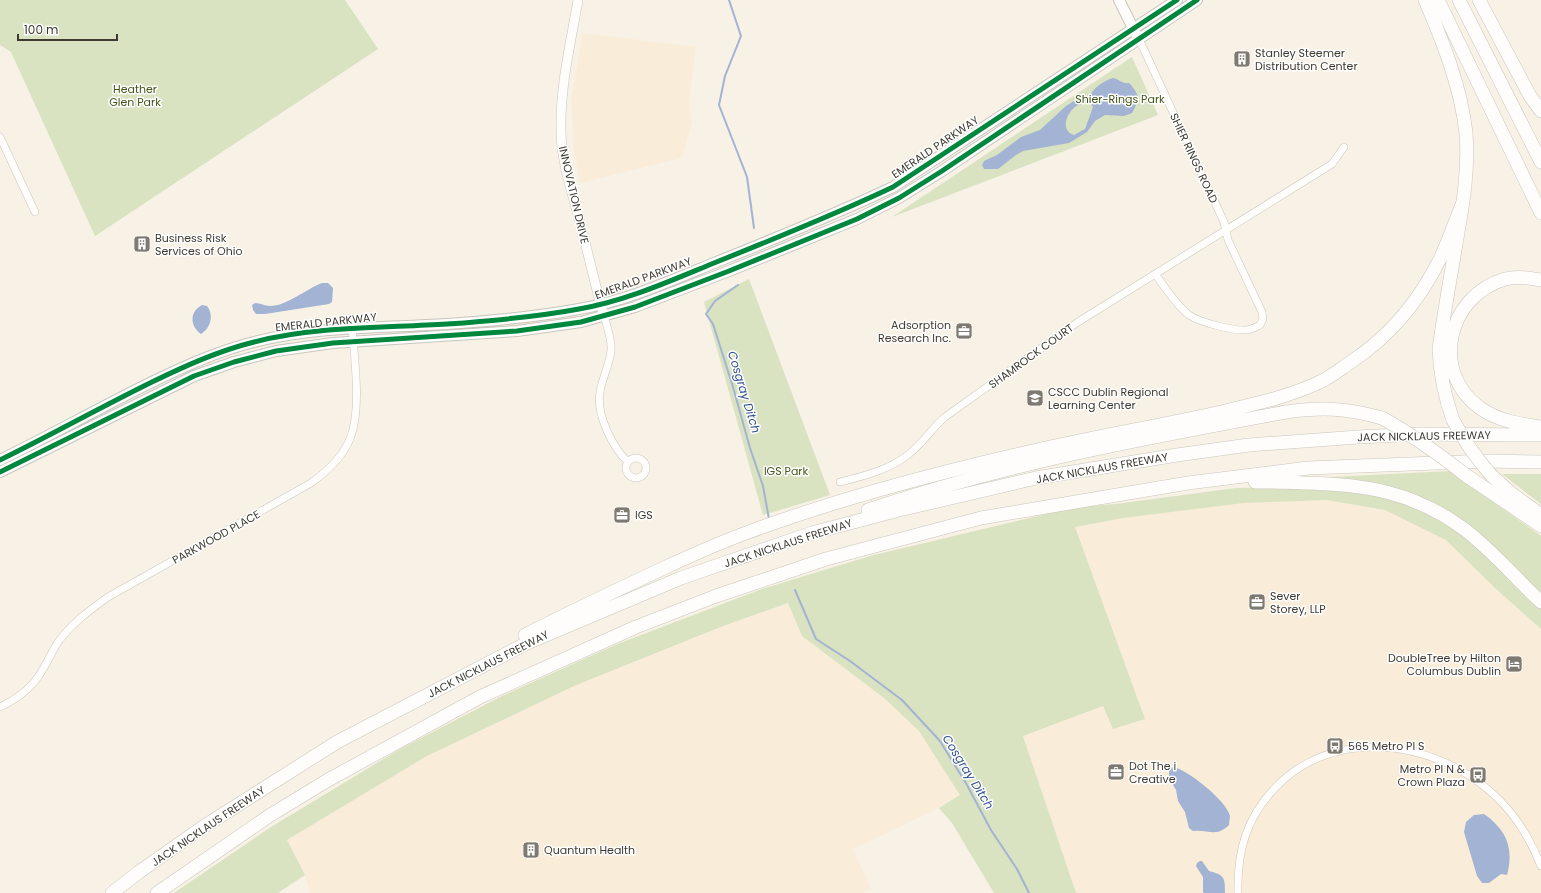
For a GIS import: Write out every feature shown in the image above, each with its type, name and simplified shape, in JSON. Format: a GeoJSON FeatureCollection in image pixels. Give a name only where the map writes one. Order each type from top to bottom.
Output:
{"type":"FeatureCollection","features":[{"type":"Feature","properties":{"kind":"highway"},"geometry":{"type":"LineString","coordinates":[[1425,0],[1451,67],[1463,111],[1466,134],[1467,167],[1463,202],[1439,349],[1440,373],[1445,397],[1453,420],[1464,441],[1478,460],[1492,476],[1512,494],[1541,515]]}},
{"type":"Feature","properties":{"kind":"highway"},"geometry":{"type":"LineString","coordinates":[[1438,0],[1541,213]]}},
{"type":"Feature","properties":{"kind":"highway"},"geometry":{"type":"LineString","coordinates":[[1459,0],[1541,162]]}},
{"type":"Feature","properties":{"kind":"highway"},"geometry":{"type":"LineString","coordinates":[[1479,0],[1530,96],[1541,111]]}},
{"type":"Feature","properties":{"kind":"highway"},"geometry":{"type":"LineString","coordinates":[[1515,111],[1541,157]]}},
{"type":"Feature","properties":{"kind":"highway"},"geometry":{"type":"LineString","coordinates":[[337,742],[454,673],[558,618],[653,573],[743,534],[790,517],[946,472],[1052,446],[1195,418],[1273,400],[1324,380],[1367,351],[1393,327],[1416,301],[1440,258],[1463,202]]}},
{"type":"Feature","properties":{"kind":"highway"},"geometry":{"type":"LineString","coordinates":[[1541,280],[1523,277],[1506,279],[1489,286],[1473,297],[1460,314],[1452,333],[1450,352],[1453,370],[1459,385],[1468,398],[1481,409],[1496,417],[1541,427]]}},
{"type":"Feature","properties":{"kind":"highway"},"geometry":{"type":"LineString","coordinates":[[760,551],[823,525],[950,484],[1100,448],[1286,412],[1312,409],[1338,409],[1360,412],[1382,418],[1422,442],[1467,476],[1541,526]]}},
{"type":"Feature","properties":{"kind":"highway","name":"JACK NICKLAUS FREEWAY"},"geometry":{"type":"LineString","coordinates":[[112,893],[203,827],[337,742],[527,643],[681,578],[812,533],[899,510],[1036,478],[1249,445],[1419,434],[1541,434]]}},
{"type":"Feature","properties":{"kind":"highway"},"geometry":{"type":"LineString","coordinates":[[157,893],[269,816],[328,780],[480,696],[636,627],[716,596],[826,559],[981,518],[1173,486],[1308,468],[1486,461],[1541,462]]}},
{"type":"Feature","properties":{"kind":"highway"},"geometry":{"type":"LineString","coordinates":[[1173,486],[1266,482],[1333,483],[1375,488],[1409,498],[1439,512],[1464,529],[1492,553],[1541,602]]}},
{"type":"Feature","properties":{"kind":"main road","name":"SHIER RINGS ROAD"},"geometry":{"type":"LineString","coordinates":[[1119,0],[1139,40]]}},
{"type":"Feature","properties":{"kind":"main road","name":"EMERALD PARKWAY"},"geometry":{"type":"LineString","coordinates":[[0,460],[110,402],[189,364],[232,349],[272,338],[352,328],[448,324],[514,318],[581,309],[601,305],[633,295],[767,242],[851,207],[893,187],[1177,0]]}},
{"type":"Feature","properties":{"kind":"main road","name":"EMERALD PARKWAY"},"geometry":{"type":"LineString","coordinates":[[0,472],[137,403],[194,376],[215,368],[276,352],[353,341],[517,331],[581,322],[636,307],[729,271],[857,219],[899,198],[942,171],[1197,0]]}},
{"type":"Feature","properties":{"kind":"street","name":"INNOVATION DRIVE"},"geometry":{"type":"LineString","coordinates":[[578,0],[567,60],[561,115],[562,152],[604,316]]}},
{"type":"Feature","properties":{"kind":"street","name":"SHIER RINGS ROAD"},"geometry":{"type":"LineString","coordinates":[[1139,40],[1224,222],[1228,240],[1262,312],[1263,319],[1260,325],[1245,330],[1204,322],[1189,315],[1172,296],[1156,274]]}},
{"type":"Feature","properties":{"kind":"street"},"geometry":{"type":"LineString","coordinates":[[0,137],[35,212]]}},
{"type":"Feature","properties":{"kind":"street","name":"SHAMROCK COURT"},"geometry":{"type":"LineString","coordinates":[[840,482],[870,474],[895,463],[909,454],[945,417],[1078,322],[1332,164],[1344,147]]}},
{"type":"Feature","properties":{"kind":"street"},"geometry":{"type":"LineString","coordinates":[[604,316],[610,338],[611,350],[600,391],[599,402],[603,419],[615,446],[628,462]]}},
{"type":"Feature","properties":{"kind":"street","name":"PARKWOOD PLACE"},"geometry":{"type":"LineString","coordinates":[[0,707],[18,697],[26,690],[37,678],[58,643],[72,626],[108,597],[311,483],[331,468],[346,448],[352,435],[355,423],[357,398],[352,328]]}},
{"type":"Feature","properties":{"kind":"street"},"geometry":{"type":"LineString","coordinates":[[1238,893],[1240,852],[1244,838],[1256,812],[1270,793],[1291,773],[1304,764],[1327,754],[1360,747],[1395,748],[1428,756],[1463,772],[1491,792],[1512,814],[1528,838],[1541,866]]}},
{"type":"Feature","properties":{"kind":"shaded area"},"geometry":{"type":"Polygon","coordinates":[[[583,33],[696,47],[689,102],[692,122],[682,158],[580,183],[574,152],[571,99],[583,33]]]}},
{"type":"Feature","properties":{"kind":"shaded area"},"geometry":{"type":"Polygon","coordinates":[[[1327,500],[1385,510],[1446,540],[1495,588],[1541,629],[1541,893],[1076,893],[1023,736],[1103,706],[1145,718],[1075,527],[1123,518],[1244,503],[1327,500]]]}},
{"type":"Feature","properties":{"kind":"shaded area"},"geometry":{"type":"Polygon","coordinates":[[[788,603],[802,636],[884,698],[919,731],[961,795],[939,808],[853,849],[871,889],[861,893],[310,893],[305,875],[287,840],[427,756],[574,686],[723,626],[788,603]]]}},
{"type":"Feature","properties":{"kind":"green space","name":"Heather Glen Park"},"geometry":{"type":"Polygon","coordinates":[[[0,0],[345,0],[378,49],[95,236],[11,52],[0,45],[0,0]]]}},
{"type":"Feature","properties":{"kind":"green space","name":"Shier-Rings Park"},"geometry":{"type":"Polygon","coordinates":[[[1132,57],[1158,115],[892,217],[1132,57]]]}},
{"type":"Feature","properties":{"kind":"green space","name":"IGS Park"},"geometry":{"type":"Polygon","coordinates":[[[749,279],[830,495],[763,515],[704,302],[749,279]]]}},
{"type":"Feature","properties":{"kind":"green space"},"geometry":{"type":"Polygon","coordinates":[[[1450,471],[1541,536],[1541,595],[1458,519],[1331,479],[1331,477],[1450,471]]]}},
{"type":"Feature","properties":{"kind":"green space"},"geometry":{"type":"Polygon","coordinates":[[[1502,474],[1541,474],[1541,504],[1502,474]]]}},
{"type":"Feature","properties":{"kind":"green space"},"geometry":{"type":"Polygon","coordinates":[[[1324,487],[1386,496],[1448,523],[1475,544],[1541,609],[1541,629],[1495,588],[1446,540],[1385,510],[1327,500],[1244,503],[1123,518],[1075,527],[1145,719],[1113,729],[1103,706],[1023,736],[1076,893],[994,893],[952,823],[939,808],[960,795],[919,731],[884,698],[802,636],[788,603],[723,626],[574,686],[427,756],[287,840],[305,875],[278,893],[174,893],[271,827],[400,749],[502,696],[615,645],[762,589],[870,556],[1076,507],[1116,504],[1236,488],[1324,487]]]}},
{"type":"Feature","properties":{"kind":"water"},"geometry":{"type":"Polygon","coordinates":[[[1113,78],[1124,83],[1129,83],[1135,91],[1138,97],[1132,113],[1124,116],[1105,115],[1095,121],[1087,132],[1069,143],[1023,151],[998,169],[984,169],[982,165],[984,161],[997,155],[1021,137],[1040,130],[1066,106],[1074,101],[1089,98],[1095,89],[1109,79],[1113,78]],[[1090,102],[1078,105],[1074,108],[1066,120],[1069,133],[1074,135],[1085,129],[1093,107],[1090,102]]]}},
{"type":"Feature","properties":{"kind":"water"},"geometry":{"type":"Polygon","coordinates":[[[322,283],[328,283],[333,288],[332,302],[329,304],[265,314],[256,314],[253,310],[252,305],[255,303],[268,306],[283,303],[322,283]]]}},
{"type":"Feature","properties":{"kind":"water"},"geometry":{"type":"Polygon","coordinates":[[[202,305],[207,306],[211,317],[209,325],[201,334],[197,331],[192,319],[195,311],[202,305]]]}},
{"type":"Feature","properties":{"kind":"water"},"geometry":{"type":"Polygon","coordinates":[[[1173,767],[1196,779],[1222,802],[1230,816],[1229,825],[1216,832],[1193,831],[1189,828],[1185,812],[1178,801],[1176,790],[1169,778],[1169,769],[1173,767]]]}},
{"type":"Feature","properties":{"kind":"water"},"geometry":{"type":"Polygon","coordinates":[[[1484,814],[1492,820],[1503,833],[1507,841],[1510,857],[1507,875],[1501,874],[1489,883],[1482,883],[1477,876],[1464,832],[1466,822],[1474,815],[1484,814]]]}},
{"type":"Feature","properties":{"kind":"water"},"geometry":{"type":"Polygon","coordinates":[[[1200,861],[1202,861],[1209,871],[1218,874],[1223,878],[1225,893],[1203,892],[1203,877],[1196,866],[1200,861]]]}},
{"type":"Feature","properties":{"kind":"waterway","name":"Cosgray Ditch"},"geometry":{"type":"LineString","coordinates":[[729,0],[741,36],[725,76],[719,105],[747,177],[754,228]]}},
{"type":"Feature","properties":{"kind":"waterway","name":"Cosgray Ditch"},"geometry":{"type":"LineString","coordinates":[[738,285],[715,301],[706,314],[713,324],[733,387],[750,448],[763,486],[769,519]]}},
{"type":"Feature","properties":{"kind":"waterway","name":"Cosgray Ditch"},"geometry":{"type":"LineString","coordinates":[[795,590],[816,639],[850,661],[902,700],[940,741],[967,785],[991,830],[1017,869],[1029,893]]}},
{"type":"Feature","properties":{"kind":"cycle path"},"geometry":{"type":"LineString","coordinates":[[0,460],[177,370],[215,354],[254,342],[326,330],[464,323],[546,314],[579,309],[631,296],[804,226],[893,187],[1177,0]]}},
{"type":"Feature","properties":{"kind":"cycle path"},"geometry":{"type":"LineString","coordinates":[[0,472],[194,376],[234,362],[276,351],[333,343],[517,331],[581,322],[635,307],[729,271],[857,219],[899,198],[942,171],[1197,0]]}},
{"type":"Feature","properties":{"kind":"place","name":"Stanley Steemer Distribution Center"},"geometry":{"type":"Point","coordinates":[1242,59]}},
{"type":"Feature","properties":{"kind":"place","name":"Business Risk Services of Ohio"},"geometry":{"type":"Point","coordinates":[142,244]}},
{"type":"Feature","properties":{"kind":"place","name":"Adsorption Research Inc."},"geometry":{"type":"Point","coordinates":[964,331]}},
{"type":"Feature","properties":{"kind":"place","name":"CSCC Dublin Regional Learning Center"},"geometry":{"type":"Point","coordinates":[1035,398]}},
{"type":"Feature","properties":{"kind":"place","name":"IGS"},"geometry":{"type":"Point","coordinates":[622,515]}},
{"type":"Feature","properties":{"kind":"place","name":"Sever Storey, LLP"},"geometry":{"type":"Point","coordinates":[1257,602]}},
{"type":"Feature","properties":{"kind":"place","name":"DoubleTree by Hilton Columbus Dublin"},"geometry":{"type":"Point","coordinates":[1514,664]}},
{"type":"Feature","properties":{"kind":"place","name":"565 Metro Pl S"},"geometry":{"type":"Point","coordinates":[1335,746]}},
{"type":"Feature","properties":{"kind":"place","name":"Dot The i Creative"},"geometry":{"type":"Point","coordinates":[1116,772]}},
{"type":"Feature","properties":{"kind":"place","name":"Metro Pl N & Crown Plaza"},"geometry":{"type":"Point","coordinates":[1478,775]}},
{"type":"Feature","properties":{"kind":"place","name":"Quantum Health"},"geometry":{"type":"Point","coordinates":[531,850]}}]}
